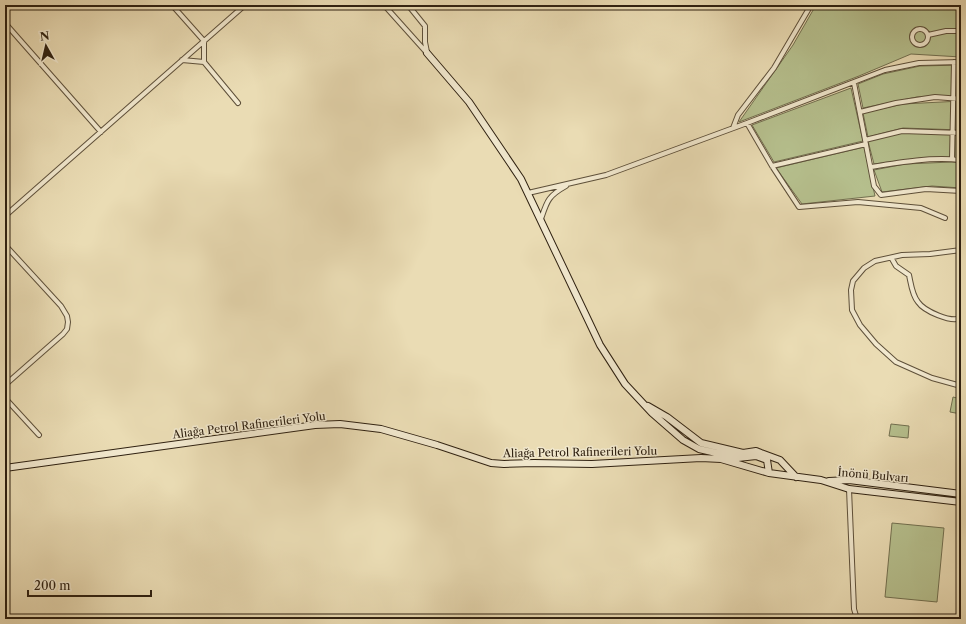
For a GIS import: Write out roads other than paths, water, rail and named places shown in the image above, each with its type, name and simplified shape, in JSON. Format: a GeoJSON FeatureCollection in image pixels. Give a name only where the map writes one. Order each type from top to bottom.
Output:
{"type":"FeatureCollection","features":[{"type":"Feature","properties":{"kind":"street"},"geometry":{"type":"LineString","coordinates":[[172,5],[204,41],[204,62],[238,103]]}},
{"type":"Feature","properties":{"kind":"street"},"geometry":{"type":"LineString","coordinates":[[5,216],[245,5]]}},
{"type":"Feature","properties":{"kind":"street"},"geometry":{"type":"LineString","coordinates":[[384,5],[469,102],[514,166],[541,219],[600,345],[625,384],[643,403],[667,417],[709,448],[730,453],[756,451],[780,460],[796,476]]}},
{"type":"Feature","properties":{"kind":"street"},"geometry":{"type":"LineString","coordinates":[[408,5],[425,26],[427,53]]}},
{"type":"Feature","properties":{"kind":"street"},"geometry":{"type":"LineString","coordinates":[[733,128],[738,115],[774,68],[811,5]]}},
{"type":"Feature","properties":{"kind":"street"},"geometry":{"type":"LineString","coordinates":[[5,23],[101,132]]}},
{"type":"Feature","properties":{"kind":"street"},"geometry":{"type":"LineString","coordinates":[[928,35],[946,31],[961,31]]}},
{"type":"Feature","properties":{"kind":"street"},"geometry":{"type":"LineString","coordinates":[[182,60],[204,62]]}},
{"type":"Feature","properties":{"kind":"street"},"geometry":{"type":"LineString","coordinates":[[952,159],[954,62]]}},
{"type":"Feature","properties":{"kind":"street"},"geometry":{"type":"LineString","coordinates":[[528,193],[595,178],[617,171],[747,124],[885,70],[919,63],[961,62]]}},
{"type":"Feature","properties":{"kind":"street"},"geometry":{"type":"LineString","coordinates":[[854,83],[874,186],[881,195],[926,189],[961,191]]}},
{"type":"Feature","properties":{"kind":"street"},"geometry":{"type":"LineString","coordinates":[[860,112],[896,103],[935,97],[961,99]]}},
{"type":"Feature","properties":{"kind":"street"},"geometry":{"type":"LineString","coordinates":[[747,124],[772,166],[800,207],[864,203],[921,208],[945,218]]}},
{"type":"Feature","properties":{"kind":"street"},"geometry":{"type":"LineString","coordinates":[[772,166],[902,131],[961,132]]}},
{"type":"Feature","properties":{"kind":"street"},"geometry":{"type":"LineString","coordinates":[[871,167],[904,161],[961,160]]}},
{"type":"Feature","properties":{"kind":"street"},"geometry":{"type":"LineString","coordinates":[[541,219],[547,200],[556,191],[570,184]]}},
{"type":"Feature","properties":{"kind":"street"},"geometry":{"type":"LineString","coordinates":[[5,245],[58,301],[67,316],[68,322],[63,334],[5,385]]}},
{"type":"Feature","properties":{"kind":"street"},"geometry":{"type":"LineString","coordinates":[[961,250],[930,254],[902,255],[875,261],[864,268],[853,281],[850,290],[852,310],[860,325],[876,344],[896,362],[932,378],[961,386]]}},
{"type":"Feature","properties":{"kind":"street"},"geometry":{"type":"LineString","coordinates":[[892,258],[896,266],[909,275],[913,294],[918,304],[936,315],[957,320],[961,318]]}},
{"type":"Feature","properties":{"kind":"street"},"geometry":{"type":"LineString","coordinates":[[5,398],[39,435]]}},
{"type":"Feature","properties":{"kind":"street","name":"Aliağa Petrol Rafinerileri Yolu"},"geometry":{"type":"LineString","coordinates":[[5,468],[315,425],[340,424],[381,429],[437,445],[491,463],[592,464],[700,458],[721,459],[769,473],[825,481]]}},
{"type":"Feature","properties":{"kind":"street"},"geometry":{"type":"LineString","coordinates":[[730,453],[738,458],[752,455],[767,460],[769,473]]}},
{"type":"Feature","properties":{"kind":"street","name":"İnönü Bulvarı"},"geometry":{"type":"LineString","coordinates":[[825,481],[849,480],[961,494]]}},
{"type":"Feature","properties":{"kind":"street","name":"İnönü Bulvarı"},"geometry":{"type":"LineString","coordinates":[[825,481],[849,489],[961,502]]}},
{"type":"Feature","properties":{"kind":"street"},"geometry":{"type":"LineString","coordinates":[[849,489],[854,609],[857,619]]}}]}
